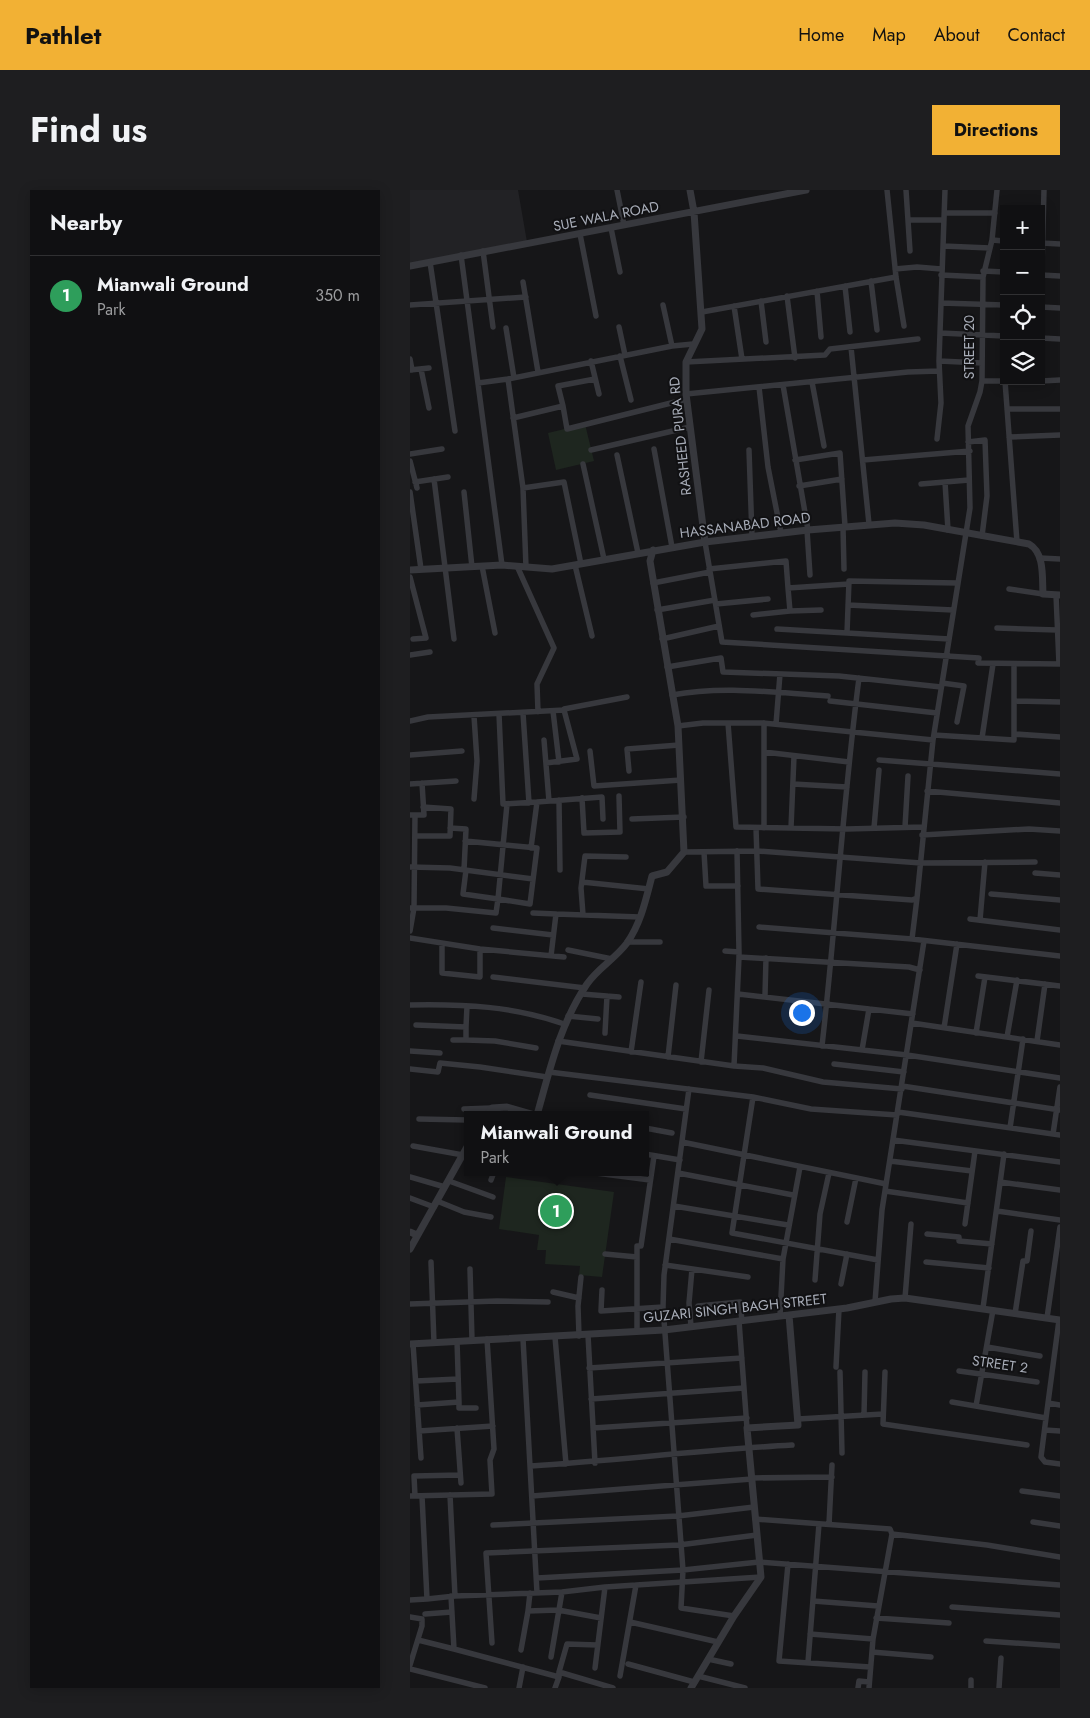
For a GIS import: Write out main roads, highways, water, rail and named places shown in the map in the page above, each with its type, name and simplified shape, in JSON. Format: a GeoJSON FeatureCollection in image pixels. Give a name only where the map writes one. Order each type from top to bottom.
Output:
{"type":"FeatureCollection","features":[{"type":"Feature","properties":{"kind":"place","name":"Mianwali Ground"},"geometry":{"type":"Point","coordinates":[556,1211]}}]}
